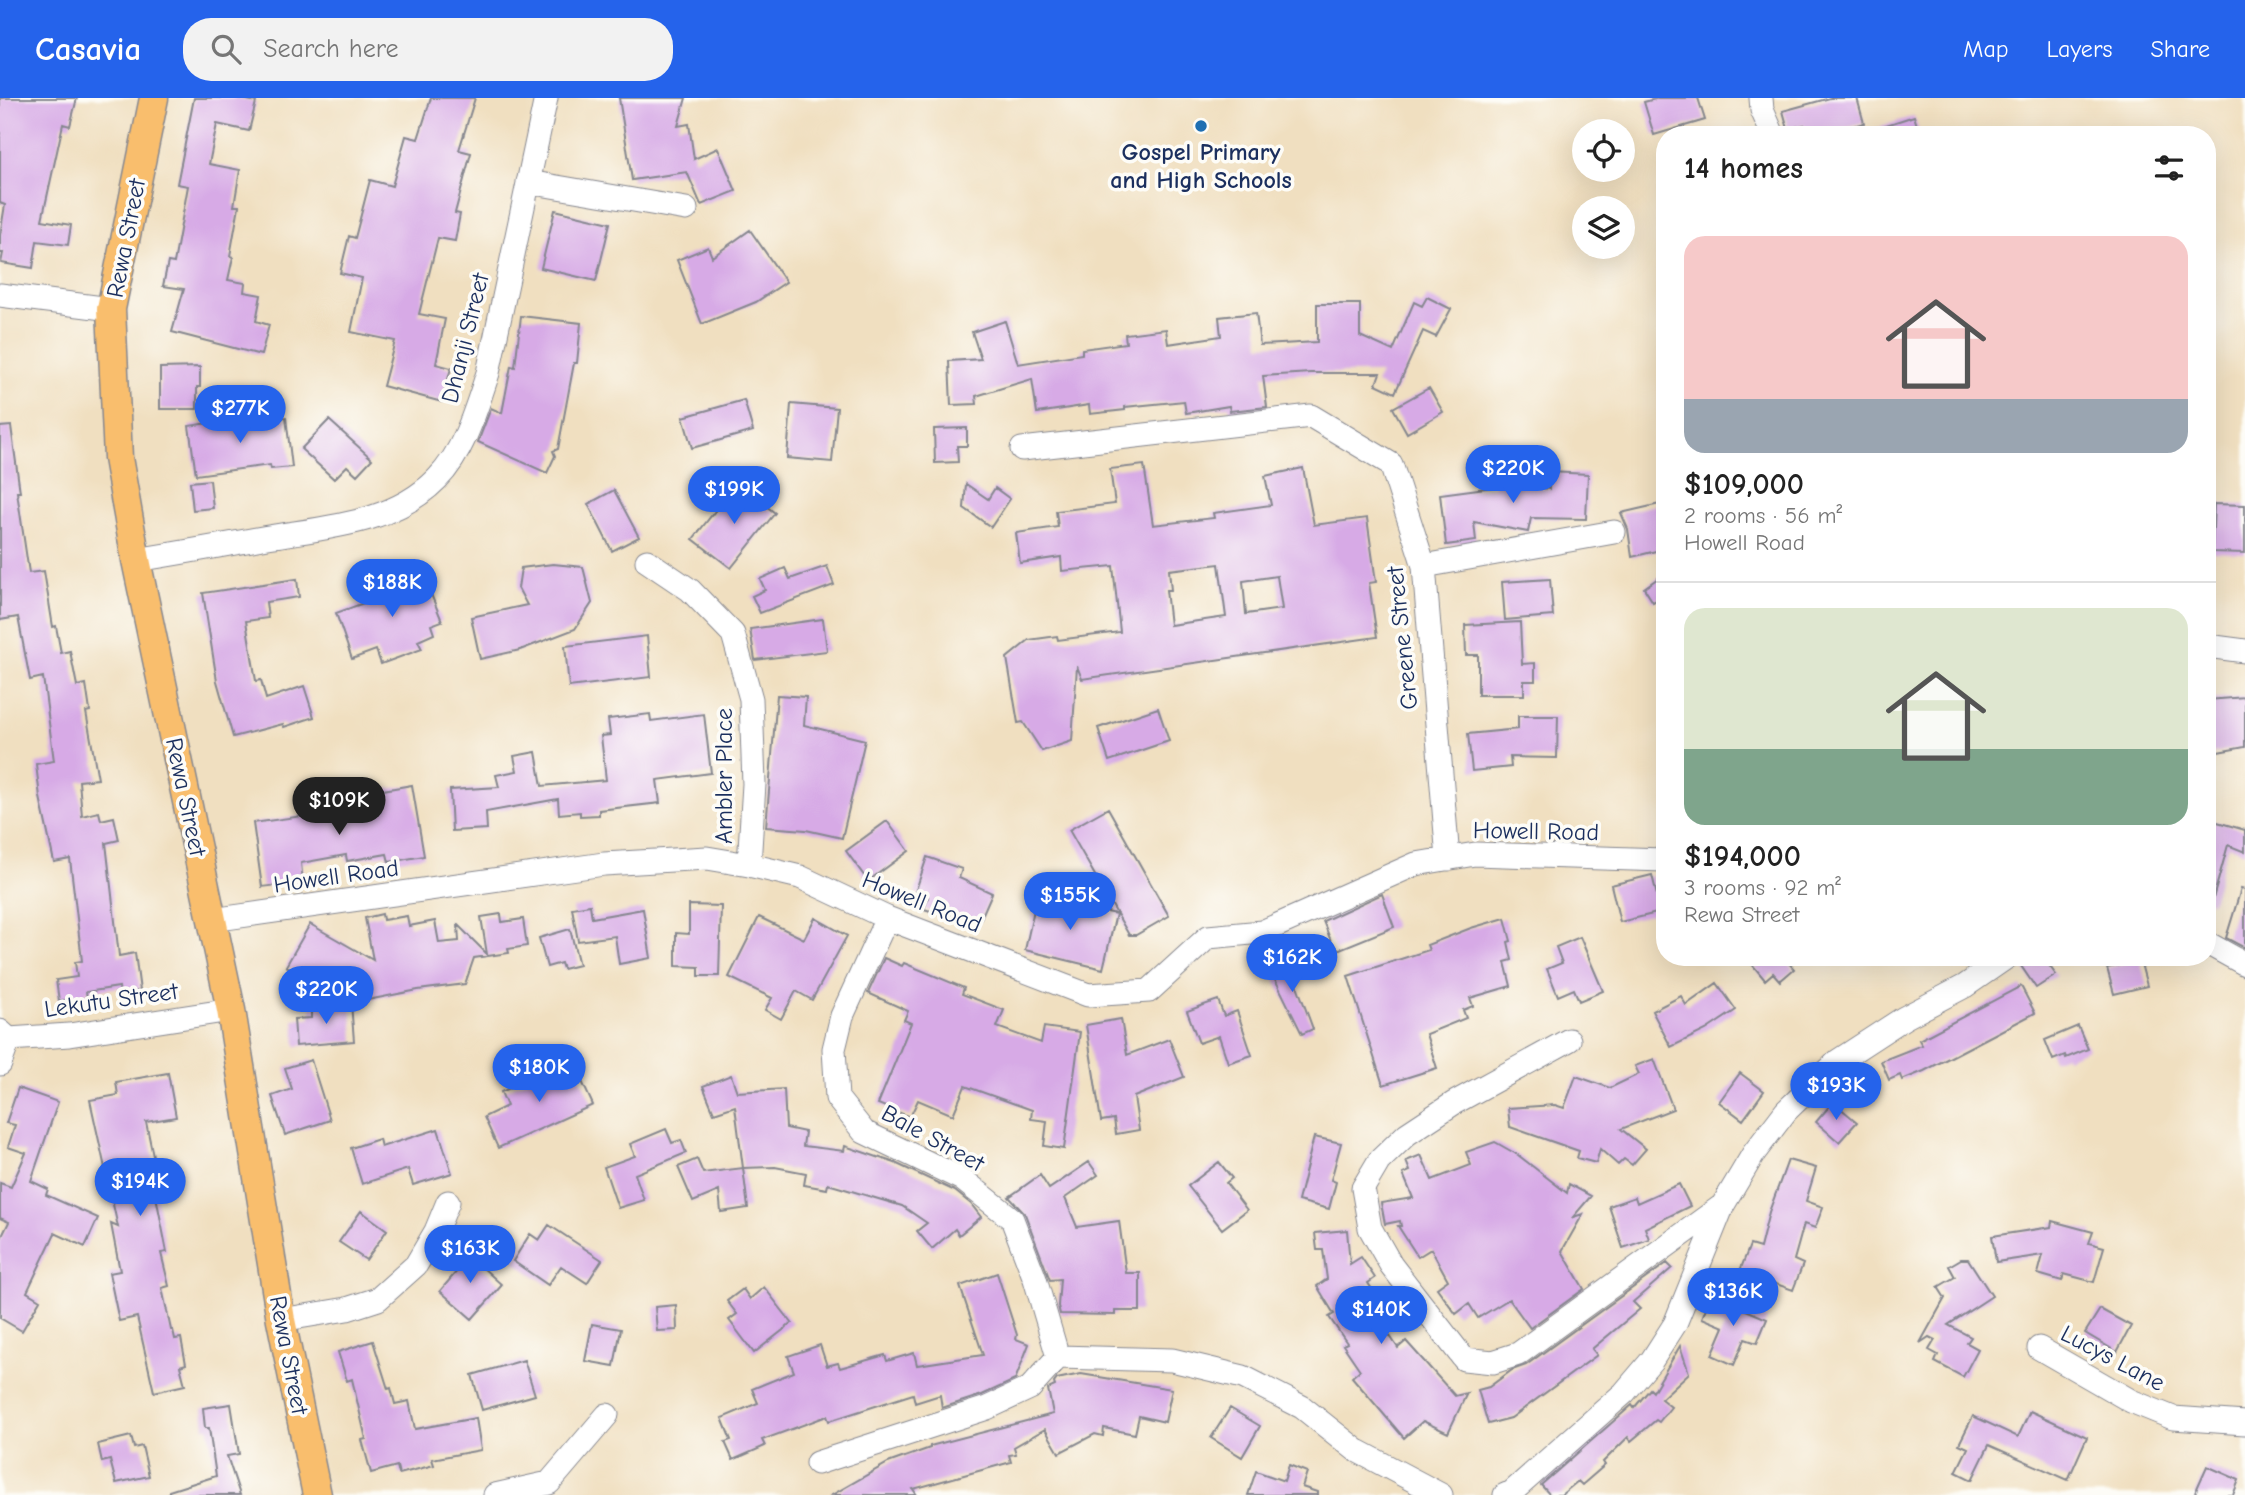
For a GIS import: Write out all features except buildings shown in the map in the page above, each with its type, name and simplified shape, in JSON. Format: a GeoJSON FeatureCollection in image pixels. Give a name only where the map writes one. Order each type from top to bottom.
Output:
{"type":"FeatureCollection","features":[{"type":"Feature","properties":{"kind":"main road","name":"Rewa Street"},"geometry":{"type":"LineString","coordinates":[[154,98],[111,309],[118,458],[136,560],[231,1010],[281,1320],[317,1495]]}},
{"type":"Feature","properties":{"kind":"street","name":"Dhanji Street"},"geometry":{"type":"LineString","coordinates":[[136,560],[363,521],[407,504],[438,478],[459,447],[477,407],[488,373],[546,98]]}},
{"type":"Feature","properties":{"kind":"street"},"geometry":{"type":"LineString","coordinates":[[1761,98],[1762,110],[1769,126]]}},
{"type":"Feature","properties":{"kind":"street"},"geometry":{"type":"LineString","coordinates":[[528,182],[686,209]]}},
{"type":"Feature","properties":{"kind":"street"},"geometry":{"type":"LineString","coordinates":[[0,295],[111,309]]}},
{"type":"Feature","properties":{"kind":"street","name":"Greene Street"},"geometry":{"type":"LineString","coordinates":[[1022,449],[1311,416],[1391,464],[1424,566],[1448,859]]}},
{"type":"Feature","properties":{"kind":"street"},"geometry":{"type":"LineString","coordinates":[[1424,566],[1614,532]]}},
{"type":"Feature","properties":{"kind":"street","name":"Ambler Place"},"geometry":{"type":"LineString","coordinates":[[647,561],[691,590],[733,634],[751,699],[754,784],[749,865]]}},
{"type":"Feature","properties":{"kind":"street"},"geometry":{"type":"LineString","coordinates":[[2216,647],[2245,651]]}},
{"type":"Feature","properties":{"kind":"street","name":"Howell Road"},"geometry":{"type":"LineString","coordinates":[[212,920],[604,864],[707,858],[800,877],[887,918],[1088,995],[1149,991],[1208,937],[1262,932],[1416,864],[1475,854],[1656,860]]}},
{"type":"Feature","properties":{"kind":"street","name":"Bale Street"},"geometry":{"type":"LineString","coordinates":[[887,918],[842,1016],[834,1049],[837,1098],[864,1132],[962,1180],[1013,1219],[1035,1279],[1058,1357]]}},
{"type":"Feature","properties":{"kind":"street"},"geometry":{"type":"LineString","coordinates":[[2216,948],[2245,964]]}},
{"type":"Feature","properties":{"kind":"street"},"geometry":{"type":"LineString","coordinates":[[1505,1495],[1512,1492],[1624,1393],[1652,1360],[1675,1324],[1723,1205],[1754,1153],[1778,1122],[1838,1060],[1904,1018],[1965,986],[1994,966]]}},
{"type":"Feature","properties":{"kind":"street","name":"Lekutu Street"},"geometry":{"type":"LineString","coordinates":[[4,1035],[69,1035],[231,1010]]}},
{"type":"Feature","properties":{"kind":"street"},"geometry":{"type":"LineString","coordinates":[[0,1064],[4,1035]]}},
{"type":"Feature","properties":{"kind":"street"},"geometry":{"type":"LineString","coordinates":[[1569,1040],[1454,1102],[1407,1134],[1379,1161],[1363,1188],[1370,1228],[1391,1265],[1464,1359],[1493,1362],[1518,1354],[1723,1205]]}},
{"type":"Feature","properties":{"kind":"street"},"geometry":{"type":"LineString","coordinates":[[281,1320],[347,1309],[378,1299],[416,1265],[436,1231],[448,1202]]}},
{"type":"Feature","properties":{"kind":"street","name":"Lucys Lane"},"geometry":{"type":"LineString","coordinates":[[2039,1348],[2131,1401],[2173,1418],[2245,1423]]}},
{"type":"Feature","properties":{"kind":"street"},"geometry":{"type":"LineString","coordinates":[[817,1463],[987,1408],[1030,1388],[1058,1357],[1172,1360],[1243,1377],[1302,1407],[1356,1450],[1441,1495]]}},
{"type":"Feature","properties":{"kind":"street"},"geometry":{"type":"LineString","coordinates":[[495,1495],[549,1483],[607,1415]]}},
{"type":"Feature","properties":{"kind":"place","name":"Gospel Primary and High Schools"},"geometry":{"type":"Point","coordinates":[1201,126]}}]}
